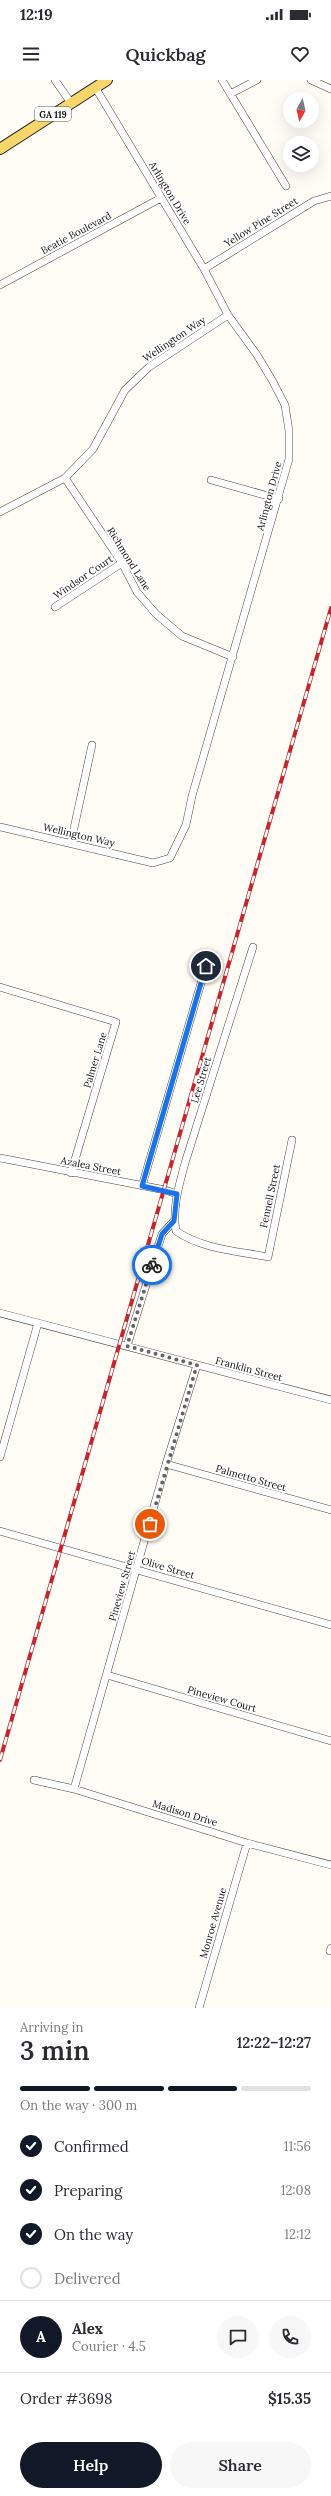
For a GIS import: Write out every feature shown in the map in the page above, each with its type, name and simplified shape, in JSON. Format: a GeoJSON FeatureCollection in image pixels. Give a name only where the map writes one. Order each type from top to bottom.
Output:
{"type":"FeatureCollection","features":[{"type":"Feature","properties":{"kind":"main road","name":"GA 119"},"geometry":{"type":"LineString","coordinates":[[0,149],[106,80]]}},
{"type":"Feature","properties":{"kind":"street"},"geometry":{"type":"LineString","coordinates":[[55,80],[71,103]]}},
{"type":"Feature","properties":{"kind":"street"},"geometry":{"type":"LineString","coordinates":[[222,80],[232,93],[286,186]]}},
{"type":"Feature","properties":{"kind":"street"},"geometry":{"type":"LineString","coordinates":[[232,93],[257,80]]}},
{"type":"Feature","properties":{"kind":"street"},"geometry":{"type":"LineString","coordinates":[[311,80],[331,89]]}},
{"type":"Feature","properties":{"kind":"street","name":"Arlington Drive"},"geometry":{"type":"LineString","coordinates":[[95,88],[204,269],[228,315],[257,355],[285,404],[289,432],[289,459],[279,499],[186,825],[170,858],[153,863]]}},
{"type":"Feature","properties":{"kind":"street","name":"Yellow Pine Street"},"geometry":{"type":"LineString","coordinates":[[204,269],[314,201],[331,196]]}},
{"type":"Feature","properties":{"kind":"street","name":"Beatie Boulevard"},"geometry":{"type":"LineString","coordinates":[[0,285],[162,198]]}},
{"type":"Feature","properties":{"kind":"street","name":"Wellington Way"},"geometry":{"type":"LineString","coordinates":[[0,512],[65,478],[93,449],[125,390],[149,367],[228,315]]}},
{"type":"Feature","properties":{"kind":"street","name":"Richmond Lane"},"geometry":{"type":"LineString","coordinates":[[65,478],[122,563],[137,592],[168,625],[196,644],[233,657]]}},
{"type":"Feature","properties":{"kind":"street"},"geometry":{"type":"LineString","coordinates":[[211,480],[279,499]]}},
{"type":"Feature","properties":{"kind":"street","name":"Windsor Court"},"geometry":{"type":"LineString","coordinates":[[55,607],[122,563]]}},
{"type":"Feature","properties":{"kind":"street"},"geometry":{"type":"LineString","coordinates":[[71,842],[92,745]]}},
{"type":"Feature","properties":{"kind":"street","name":"Wellington Way"},"geometry":{"type":"LineString","coordinates":[[0,827],[71,842],[153,863]]}},
{"type":"Feature","properties":{"kind":"street","name":"Lee Street"},"geometry":{"type":"LineString","coordinates":[[174,1221],[177,1194],[253,947]]}},
{"type":"Feature","properties":{"kind":"street"},"geometry":{"type":"LineString","coordinates":[[142,1186],[206,966]]}},
{"type":"Feature","properties":{"kind":"street","name":"Palmer Lane"},"geometry":{"type":"LineString","coordinates":[[0,987],[116,1022],[71,1173]]}},
{"type":"Feature","properties":{"kind":"street","name":"Fennell Street"},"geometry":{"type":"LineString","coordinates":[[174,1221],[176,1231],[187,1239],[216,1248],[268,1257],[292,1140]]}},
{"type":"Feature","properties":{"kind":"street","name":"Azalea Street"},"geometry":{"type":"LineString","coordinates":[[0,1158],[177,1194]]}},
{"type":"Feature","properties":{"kind":"street"},"geometry":{"type":"LineString","coordinates":[[127,1346],[162,1234],[174,1221]]}},
{"type":"Feature","properties":{"kind":"street","name":"Franklin Street"},"geometry":{"type":"LineString","coordinates":[[0,1313],[331,1400]]}},
{"type":"Feature","properties":{"kind":"street"},"geometry":{"type":"LineString","coordinates":[[0,1457],[38,1323]]}},
{"type":"Feature","properties":{"kind":"street","name":"Pineview Street"},"geometry":{"type":"LineString","coordinates":[[74,1789],[166,1464],[197,1365]]}},
{"type":"Feature","properties":{"kind":"street","name":"Palmetto Street"},"geometry":{"type":"LineString","coordinates":[[166,1464],[331,1510]]}},
{"type":"Feature","properties":{"kind":"street","name":"Olive Street"},"geometry":{"type":"LineString","coordinates":[[0,1531],[331,1625]]}},
{"type":"Feature","properties":{"kind":"street","name":"Pineview Court"},"geometry":{"type":"LineString","coordinates":[[107,1675],[331,1741]]}},
{"type":"Feature","properties":{"kind":"street","name":"Madison Drive"},"geometry":{"type":"LineString","coordinates":[[34,1780],[74,1789],[247,1843],[331,1866]]}},
{"type":"Feature","properties":{"kind":"street","name":"Monroe Avenue"},"geometry":{"type":"LineString","coordinates":[[199,2008],[247,1843]]}},
{"type":"Feature","properties":{"kind":"railway"},"geometry":{"type":"LineString","coordinates":[[0,1760],[331,608]]}},
{"type":"Feature","properties":{"kind":"way so far"},"geometry":{"type":"LineString","coordinates":[[150,1524],[166,1464],[197,1365],[127,1346],[152,1265]]}},
{"type":"Feature","properties":{"kind":"route"},"geometry":{"type":"LineString","coordinates":[[152,1265],[162,1234],[174,1221],[177,1194],[165,1190],[142,1186],[206,966]]}}]}
